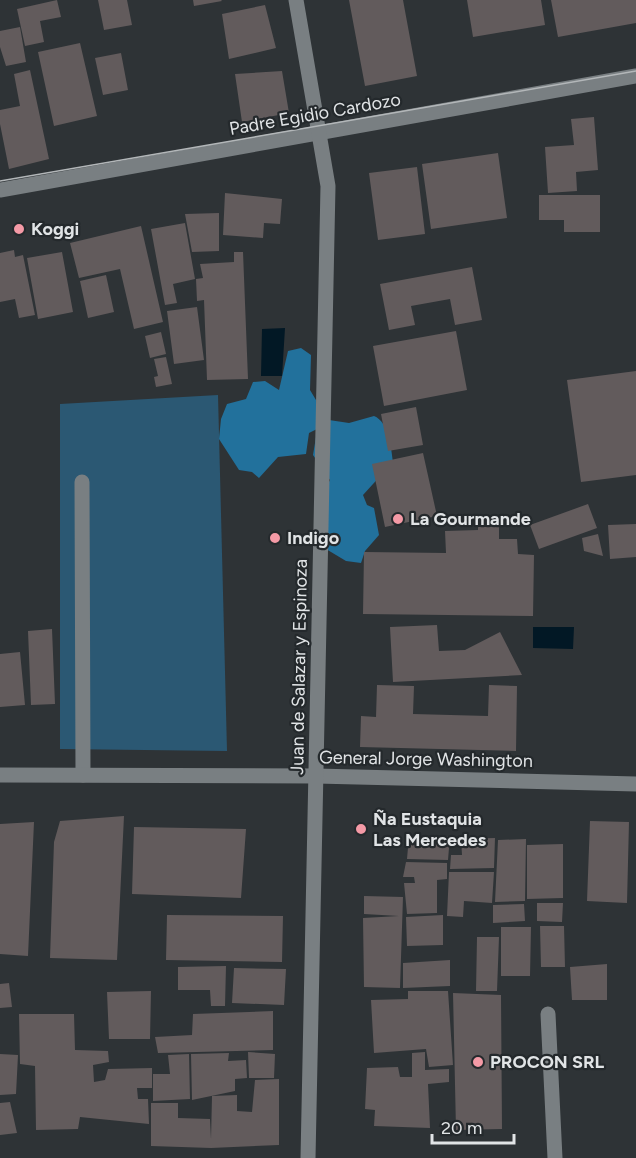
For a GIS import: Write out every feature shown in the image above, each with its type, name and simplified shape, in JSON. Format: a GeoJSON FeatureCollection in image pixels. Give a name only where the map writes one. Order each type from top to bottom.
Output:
{"type":"FeatureCollection","features":[{"type":"Feature","properties":{"kind":"street","name":"Juan de Salazar y Espinoza"},"geometry":{"type":"LineString","coordinates":[[296,0],[328,186],[308,1158]]}},
{"type":"Feature","properties":{"kind":"street","name":"Padre Egidio Cardozo"},"geometry":{"type":"LineString","coordinates":[[0,190],[636,76]]}},
{"type":"Feature","properties":{"kind":"street"},"geometry":{"type":"LineString","coordinates":[[82,482],[83,775]]}},
{"type":"Feature","properties":{"kind":"street","name":"General Jorge Washington"},"geometry":{"type":"LineString","coordinates":[[0,775],[316,776],[636,784]]}},
{"type":"Feature","properties":{"kind":"street"},"geometry":{"type":"LineString","coordinates":[[548,1014],[555,1158]]}},
{"type":"Feature","properties":{"kind":"shaded area"},"geometry":{"type":"Polygon","coordinates":[[[285,328],[282,376],[261,376],[262,329],[285,328]]]}},
{"type":"Feature","properties":{"kind":"shaded area"},"geometry":{"type":"Polygon","coordinates":[[[301,348],[311,355],[310,390],[316,400],[317,429],[309,433],[306,454],[278,457],[259,478],[252,472],[239,470],[219,439],[221,419],[227,404],[246,399],[253,382],[265,381],[279,390],[288,351],[301,348]]]}},
{"type":"Feature","properties":{"kind":"shaded area"},"geometry":{"type":"Polygon","coordinates":[[[218,395],[227,751],[60,749],[60,404],[218,395]]]}},
{"type":"Feature","properties":{"kind":"shaded area"},"geometry":{"type":"Polygon","coordinates":[[[374,416],[379,419],[386,430],[393,462],[363,495],[367,505],[374,508],[379,535],[365,551],[361,563],[346,561],[321,546],[326,488],[330,480],[313,455],[316,437],[329,420],[349,423],[374,416]]]}},
{"type":"Feature","properties":{"kind":"shaded area"},"geometry":{"type":"Polygon","coordinates":[[[533,627],[574,627],[573,649],[533,648],[533,627]]]}},
{"type":"Feature","properties":{"kind":"building"},"geometry":{"type":"Polygon","coordinates":[[[57,0],[61,17],[40,21],[44,42],[25,46],[17,9],[57,0]]]}},
{"type":"Feature","properties":{"kind":"building"},"geometry":{"type":"Polygon","coordinates":[[[98,0],[127,0],[132,25],[104,30],[98,0]]]}},
{"type":"Feature","properties":{"kind":"building"},"geometry":{"type":"Polygon","coordinates":[[[193,0],[221,0],[222,1],[194,6],[193,0]]]}},
{"type":"Feature","properties":{"kind":"building"},"geometry":{"type":"Polygon","coordinates":[[[349,0],[403,0],[417,76],[365,86],[349,0]]]}},
{"type":"Feature","properties":{"kind":"building"},"geometry":{"type":"Polygon","coordinates":[[[467,0],[541,0],[545,25],[473,37],[467,0]]]}},
{"type":"Feature","properties":{"kind":"building"},"geometry":{"type":"Polygon","coordinates":[[[551,0],[636,0],[636,23],[558,37],[551,0]]]}},
{"type":"Feature","properties":{"kind":"building"},"geometry":{"type":"Polygon","coordinates":[[[265,5],[276,48],[229,59],[222,14],[265,5]]]}},
{"type":"Feature","properties":{"kind":"building"},"geometry":{"type":"Polygon","coordinates":[[[20,27],[26,62],[6,66],[0,47],[0,31],[20,27]]]}},
{"type":"Feature","properties":{"kind":"building"},"geometry":{"type":"Polygon","coordinates":[[[80,43],[97,116],[54,126],[38,52],[80,43]]]}},
{"type":"Feature","properties":{"kind":"building"},"geometry":{"type":"Polygon","coordinates":[[[121,53],[128,90],[103,95],[95,58],[121,53]]]}},
{"type":"Feature","properties":{"kind":"building"},"geometry":{"type":"Polygon","coordinates":[[[30,70],[49,159],[9,169],[0,124],[0,110],[20,106],[14,74],[30,70]]]}},
{"type":"Feature","properties":{"kind":"building"},"geometry":{"type":"Polygon","coordinates":[[[282,71],[289,113],[242,122],[235,74],[282,71]]]}},
{"type":"Feature","properties":{"kind":"building"},"geometry":{"type":"Polygon","coordinates":[[[594,117],[598,170],[576,172],[577,191],[548,193],[545,147],[574,145],[571,119],[594,117]]]}},
{"type":"Feature","properties":{"kind":"building"},"geometry":{"type":"Polygon","coordinates":[[[498,153],[507,218],[431,229],[422,164],[498,153]]]}},
{"type":"Feature","properties":{"kind":"building"},"geometry":{"type":"Polygon","coordinates":[[[417,167],[425,234],[378,240],[369,173],[417,167]]]}},
{"type":"Feature","properties":{"kind":"building"},"geometry":{"type":"Polygon","coordinates":[[[225,193],[282,199],[280,224],[264,223],[263,238],[223,235],[225,193]]]}},
{"type":"Feature","properties":{"kind":"building"},"geometry":{"type":"Polygon","coordinates":[[[539,195],[600,195],[600,232],[564,232],[564,220],[539,220],[539,195]]]}},
{"type":"Feature","properties":{"kind":"building"},"geometry":{"type":"Polygon","coordinates":[[[219,213],[219,251],[192,252],[185,214],[219,213]]]}},
{"type":"Feature","properties":{"kind":"building"},"geometry":{"type":"Polygon","coordinates":[[[185,223],[195,279],[173,284],[177,303],[165,305],[151,229],[185,223]]]}},
{"type":"Feature","properties":{"kind":"building"},"geometry":{"type":"Polygon","coordinates":[[[141,226],[163,322],[134,329],[120,269],[79,278],[70,243],[141,226]]]}},
{"type":"Feature","properties":{"kind":"building"},"geometry":{"type":"Polygon","coordinates":[[[14,250],[15,257],[23,255],[35,315],[19,318],[15,299],[0,302],[0,253],[14,250]]]}},
{"type":"Feature","properties":{"kind":"building"},"geometry":{"type":"Polygon","coordinates":[[[62,252],[73,312],[38,319],[27,258],[62,252]]]}},
{"type":"Feature","properties":{"kind":"building"},"geometry":{"type":"Polygon","coordinates":[[[234,252],[243,252],[248,379],[207,380],[204,300],[197,301],[196,279],[203,278],[200,264],[234,262],[234,252]]]}},
{"type":"Feature","properties":{"kind":"building"},"geometry":{"type":"Polygon","coordinates":[[[472,267],[482,320],[455,325],[450,299],[411,306],[415,325],[389,330],[380,284],[472,267]]]}},
{"type":"Feature","properties":{"kind":"building"},"geometry":{"type":"Polygon","coordinates":[[[106,275],[114,312],[88,318],[80,281],[106,275]]]}},
{"type":"Feature","properties":{"kind":"building"},"geometry":{"type":"Polygon","coordinates":[[[197,307],[204,360],[174,364],[167,311],[197,307]]]}},
{"type":"Feature","properties":{"kind":"building"},"geometry":{"type":"Polygon","coordinates":[[[456,331],[467,390],[384,406],[373,346],[456,331]]]}},
{"type":"Feature","properties":{"kind":"building"},"geometry":{"type":"Polygon","coordinates":[[[161,332],[166,354],[150,358],[145,336],[161,332]]]}},
{"type":"Feature","properties":{"kind":"building"},"geometry":{"type":"Polygon","coordinates":[[[166,357],[172,384],[156,387],[154,377],[158,376],[154,359],[166,357]]]}},
{"type":"Feature","properties":{"kind":"building"},"geometry":{"type":"Polygon","coordinates":[[[636,371],[636,475],[581,482],[567,380],[636,371]]]}},
{"type":"Feature","properties":{"kind":"building"},"geometry":{"type":"Polygon","coordinates":[[[416,407],[423,445],[388,451],[381,414],[416,407]]]}},
{"type":"Feature","properties":{"kind":"building"},"geometry":{"type":"Polygon","coordinates":[[[423,453],[437,516],[385,527],[372,464],[423,453]]]}},
{"type":"Feature","properties":{"kind":"building"},"geometry":{"type":"Polygon","coordinates":[[[588,504],[597,528],[539,549],[530,525],[588,504]]]}},
{"type":"Feature","properties":{"kind":"building"},"geometry":{"type":"Polygon","coordinates":[[[478,519],[499,519],[499,539],[517,539],[518,554],[534,555],[533,616],[363,614],[364,552],[446,553],[445,531],[478,530],[478,519]]]}},
{"type":"Feature","properties":{"kind":"building"},"geometry":{"type":"Polygon","coordinates":[[[636,524],[636,557],[610,559],[608,525],[636,524]]]}},
{"type":"Feature","properties":{"kind":"building"},"geometry":{"type":"Polygon","coordinates":[[[598,534],[603,556],[584,551],[582,538],[598,534]]]}},
{"type":"Feature","properties":{"kind":"building"},"geometry":{"type":"Polygon","coordinates":[[[437,625],[439,651],[465,650],[500,632],[522,675],[393,682],[390,627],[437,625]]]}},
{"type":"Feature","properties":{"kind":"building"},"geometry":{"type":"Polygon","coordinates":[[[52,629],[55,704],[31,705],[28,631],[52,629]]]}},
{"type":"Feature","properties":{"kind":"building"},"geometry":{"type":"Polygon","coordinates":[[[20,652],[25,705],[0,707],[0,654],[20,652]]]}},
{"type":"Feature","properties":{"kind":"building"},"geometry":{"type":"Polygon","coordinates":[[[377,685],[414,686],[413,714],[488,716],[489,685],[517,686],[516,751],[360,747],[361,716],[376,717],[377,685]]]}},
{"type":"Feature","properties":{"kind":"building"},"geometry":{"type":"Polygon","coordinates":[[[124,816],[117,960],[50,958],[54,842],[60,821],[124,816]]]}},
{"type":"Feature","properties":{"kind":"building"},"geometry":{"type":"Polygon","coordinates":[[[590,821],[629,822],[627,903],[587,901],[590,821]]]}},
{"type":"Feature","properties":{"kind":"building"},"geometry":{"type":"Polygon","coordinates":[[[34,822],[28,956],[0,954],[0,824],[34,822]]]}},
{"type":"Feature","properties":{"kind":"building"},"geometry":{"type":"Polygon","coordinates":[[[134,827],[246,829],[241,898],[132,894],[134,827]]]}},
{"type":"Feature","properties":{"kind":"building"},"geometry":{"type":"Polygon","coordinates":[[[409,836],[450,836],[448,860],[407,859],[409,836]]]}},
{"type":"Feature","properties":{"kind":"building"},"geometry":{"type":"Polygon","coordinates":[[[495,838],[494,868],[450,869],[451,855],[462,855],[461,839],[495,838]]]}},
{"type":"Feature","properties":{"kind":"building"},"geometry":{"type":"Polygon","coordinates":[[[526,839],[525,901],[495,902],[498,840],[526,839]]]}},
{"type":"Feature","properties":{"kind":"building"},"geometry":{"type":"Polygon","coordinates":[[[563,844],[563,898],[527,899],[527,845],[563,844]]]}},
{"type":"Feature","properties":{"kind":"building"},"geometry":{"type":"Polygon","coordinates":[[[406,862],[447,863],[447,879],[437,880],[437,913],[407,914],[404,883],[415,883],[414,877],[403,877],[406,862]]]}},
{"type":"Feature","properties":{"kind":"building"},"geometry":{"type":"Polygon","coordinates":[[[449,872],[494,872],[492,903],[464,901],[463,917],[447,916],[449,872]]]}},
{"type":"Feature","properties":{"kind":"building"},"geometry":{"type":"Polygon","coordinates":[[[364,896],[403,897],[400,988],[364,987],[363,918],[399,916],[364,914],[364,896]]]}},
{"type":"Feature","properties":{"kind":"building"},"geometry":{"type":"Polygon","coordinates":[[[537,903],[563,903],[562,922],[537,921],[537,903]]]}},
{"type":"Feature","properties":{"kind":"building"},"geometry":{"type":"Polygon","coordinates":[[[524,904],[525,921],[493,923],[493,905],[524,904]]]}},
{"type":"Feature","properties":{"kind":"building"},"geometry":{"type":"Polygon","coordinates":[[[167,915],[283,916],[282,962],[166,960],[167,915]]]}},
{"type":"Feature","properties":{"kind":"building"},"geometry":{"type":"Polygon","coordinates":[[[443,915],[443,945],[407,946],[406,917],[443,915]]]}},
{"type":"Feature","properties":{"kind":"building"},"geometry":{"type":"Polygon","coordinates":[[[540,926],[564,926],[565,967],[541,967],[540,926]]]}},
{"type":"Feature","properties":{"kind":"building"},"geometry":{"type":"Polygon","coordinates":[[[501,927],[531,927],[530,976],[501,976],[501,927]]]}},
{"type":"Feature","properties":{"kind":"building"},"geometry":{"type":"Polygon","coordinates":[[[477,937],[499,937],[497,991],[476,991],[477,937]]]}},
{"type":"Feature","properties":{"kind":"building"},"geometry":{"type":"Polygon","coordinates":[[[450,960],[450,986],[403,988],[403,963],[450,960]]]}},
{"type":"Feature","properties":{"kind":"building"},"geometry":{"type":"Polygon","coordinates":[[[607,964],[607,1000],[572,1000],[570,967],[607,964]]]}},
{"type":"Feature","properties":{"kind":"building"},"geometry":{"type":"Polygon","coordinates":[[[226,966],[225,1006],[211,1006],[210,990],[178,990],[178,967],[226,966]]]}},
{"type":"Feature","properties":{"kind":"building"},"geometry":{"type":"Polygon","coordinates":[[[234,968],[286,969],[284,1005],[232,1003],[234,968]]]}},
{"type":"Feature","properties":{"kind":"building"},"geometry":{"type":"Polygon","coordinates":[[[9,983],[12,1007],[0,1008],[0,984],[9,983]]]}},
{"type":"Feature","properties":{"kind":"building"},"geometry":{"type":"Polygon","coordinates":[[[151,991],[150,1039],[109,1039],[107,992],[151,991]]]}},
{"type":"Feature","properties":{"kind":"building"},"geometry":{"type":"Polygon","coordinates":[[[408,991],[448,991],[453,1065],[429,1067],[426,1049],[374,1053],[371,1000],[408,999],[408,991]]]}},
{"type":"Feature","properties":{"kind":"building","name":"PROCON SRL"},"geometry":{"type":"Polygon","coordinates":[[[453,993],[501,995],[502,1129],[456,1130],[453,993]]]}},
{"type":"Feature","properties":{"kind":"building"},"geometry":{"type":"Polygon","coordinates":[[[273,1011],[273,1050],[158,1053],[155,1037],[192,1035],[193,1014],[273,1011]]]}},
{"type":"Feature","properties":{"kind":"building"},"geometry":{"type":"Polygon","coordinates":[[[19,1014],[74,1014],[75,1050],[108,1051],[109,1062],[93,1065],[94,1082],[105,1080],[108,1069],[152,1068],[152,1088],[137,1088],[138,1099],[148,1099],[149,1124],[80,1117],[78,1129],[36,1130],[35,1066],[20,1064],[19,1014]]]}},
{"type":"Feature","properties":{"kind":"building"},"geometry":{"type":"Polygon","coordinates":[[[248,1052],[275,1054],[274,1078],[249,1078],[248,1052]]]}},
{"type":"Feature","properties":{"kind":"building"},"geometry":{"type":"Polygon","coordinates":[[[425,1052],[425,1070],[449,1069],[449,1082],[428,1084],[430,1128],[374,1126],[375,1110],[365,1109],[367,1068],[398,1067],[400,1077],[412,1077],[412,1053],[425,1052]]]}},
{"type":"Feature","properties":{"kind":"building"},"geometry":{"type":"Polygon","coordinates":[[[229,1053],[228,1061],[246,1060],[247,1078],[235,1079],[235,1091],[192,1100],[191,1054],[229,1053]]]}},
{"type":"Feature","properties":{"kind":"building"},"geometry":{"type":"Polygon","coordinates":[[[0,1054],[18,1055],[16,1094],[0,1095],[0,1054]]]}},
{"type":"Feature","properties":{"kind":"building"},"geometry":{"type":"Polygon","coordinates":[[[189,1054],[190,1099],[153,1101],[153,1074],[170,1074],[168,1055],[189,1054]]]}},
{"type":"Feature","properties":{"kind":"building"},"geometry":{"type":"Polygon","coordinates":[[[279,1079],[279,1145],[211,1148],[151,1146],[151,1103],[178,1103],[178,1118],[210,1119],[211,1139],[212,1096],[237,1095],[237,1111],[252,1112],[255,1080],[279,1079]]]}},
{"type":"Feature","properties":{"kind":"building"},"geometry":{"type":"Polygon","coordinates":[[[10,1102],[17,1133],[0,1135],[0,1103],[10,1102]]]}},
{"type":"Feature","properties":{"kind":"tram line"},"geometry":{"type":"LineString","coordinates":[[0,181],[636,71]]}},
{"type":"Feature","properties":{"kind":"place","name":"Koggi"},"geometry":{"type":"Point","coordinates":[19,229]}},
{"type":"Feature","properties":{"kind":"place","name":"La Gourmande"},"geometry":{"type":"Point","coordinates":[398,519]}},
{"type":"Feature","properties":{"kind":"place","name":"Indigo"},"geometry":{"type":"Point","coordinates":[275,538]}},
{"type":"Feature","properties":{"kind":"place","name":"Ña Eustaquia Las Mercedes"},"geometry":{"type":"Point","coordinates":[361,829]}},
{"type":"Feature","properties":{"kind":"place","name":"PROCON SRL"},"geometry":{"type":"Point","coordinates":[478,1062]}}]}
